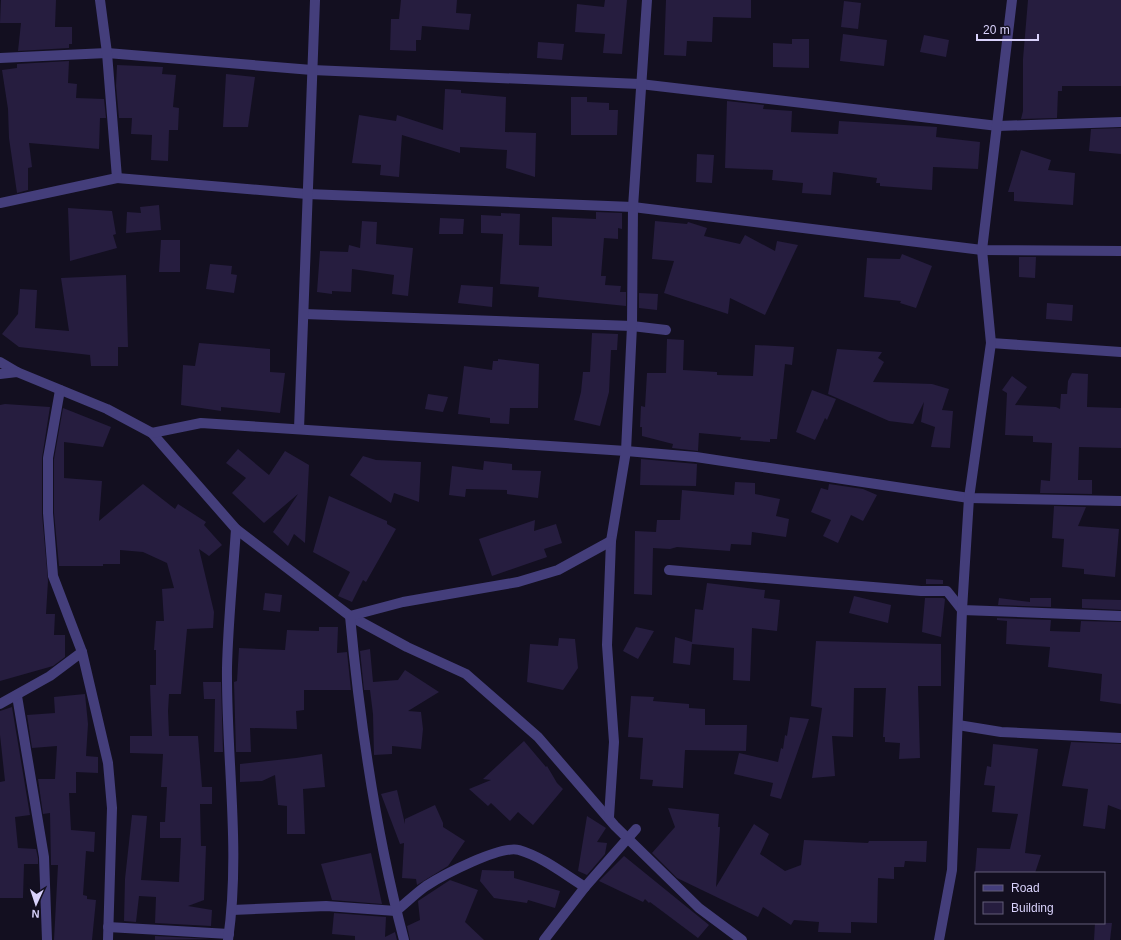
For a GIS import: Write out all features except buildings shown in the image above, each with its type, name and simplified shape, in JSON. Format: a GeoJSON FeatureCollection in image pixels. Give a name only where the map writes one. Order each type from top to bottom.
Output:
{"type":"FeatureCollection","features":[{"type":"Feature","properties":{"kind":"street"},"geometry":{"type":"LineString","coordinates":[[100,0],[107,52],[117,178]]}},
{"type":"Feature","properties":{"kind":"street"},"geometry":{"type":"LineString","coordinates":[[299,429],[315,0]]}},
{"type":"Feature","properties":{"kind":"street"},"geometry":{"type":"LineString","coordinates":[[608,817],[614,742],[607,645],[611,542],[626,451],[632,326],[633,207],[640,84],[647,0]]}},
{"type":"Feature","properties":{"kind":"street"},"geometry":{"type":"LineString","coordinates":[[939,940],[952,870],[962,610],[969,498],[991,343],[982,250],[1012,0]]}},
{"type":"Feature","properties":{"kind":"street"},"geometry":{"type":"LineString","coordinates":[[0,58],[107,52],[312,70],[640,84],[998,126],[1121,122]]}},
{"type":"Feature","properties":{"kind":"street"},"geometry":{"type":"LineString","coordinates":[[0,203],[117,178],[307,194],[633,207],[982,250],[1121,251]]}},
{"type":"Feature","properties":{"kind":"street"},"geometry":{"type":"LineString","coordinates":[[304,314],[632,326],[666,330]]}},
{"type":"Feature","properties":{"kind":"street"},"geometry":{"type":"LineString","coordinates":[[991,343],[1121,352]]}},
{"type":"Feature","properties":{"kind":"street"},"geometry":{"type":"LineString","coordinates":[[0,362],[17,372],[107,409],[152,433],[236,529],[350,616],[407,647],[466,674],[538,737],[608,817],[699,908],[742,940]]}},
{"type":"Feature","properties":{"kind":"street"},"geometry":{"type":"LineString","coordinates":[[0,374],[17,372]]}},
{"type":"Feature","properties":{"kind":"street"},"geometry":{"type":"LineString","coordinates":[[60,390],[48,458],[48,513],[53,576],[82,652],[108,763],[112,808],[108,940]]}},
{"type":"Feature","properties":{"kind":"street"},"geometry":{"type":"LineString","coordinates":[[152,433],[200,423],[626,451],[696,457],[969,498],[1121,501]]}},
{"type":"Feature","properties":{"kind":"street"},"geometry":{"type":"LineString","coordinates":[[108,927],[228,937],[232,910],[232,838],[227,668],[236,529]]}},
{"type":"Feature","properties":{"kind":"street"},"geometry":{"type":"LineString","coordinates":[[350,616],[403,602],[518,582],[558,570],[611,542]]}},
{"type":"Feature","properties":{"kind":"street"},"geometry":{"type":"LineString","coordinates":[[669,570],[921,591],[947,591],[962,610],[1121,616]]}},
{"type":"Feature","properties":{"kind":"street"},"geometry":{"type":"LineString","coordinates":[[350,616],[358,701],[370,777],[396,911],[404,940]]}},
{"type":"Feature","properties":{"kind":"street"},"geometry":{"type":"LineString","coordinates":[[0,704],[17,696],[50,676],[82,652]]}},
{"type":"Feature","properties":{"kind":"street"},"geometry":{"type":"LineString","coordinates":[[17,696],[44,857],[47,940]]}},
{"type":"Feature","properties":{"kind":"street"},"geometry":{"type":"LineString","coordinates":[[958,725],[1001,732],[1121,738]]}},
{"type":"Feature","properties":{"kind":"street"},"geometry":{"type":"LineString","coordinates":[[544,940],[585,887],[636,830]]}},
{"type":"Feature","properties":{"kind":"street"},"geometry":{"type":"LineString","coordinates":[[232,910],[326,906],[396,911],[426,886],[462,867],[492,854],[517,849],[539,858],[585,887]]}}]}
